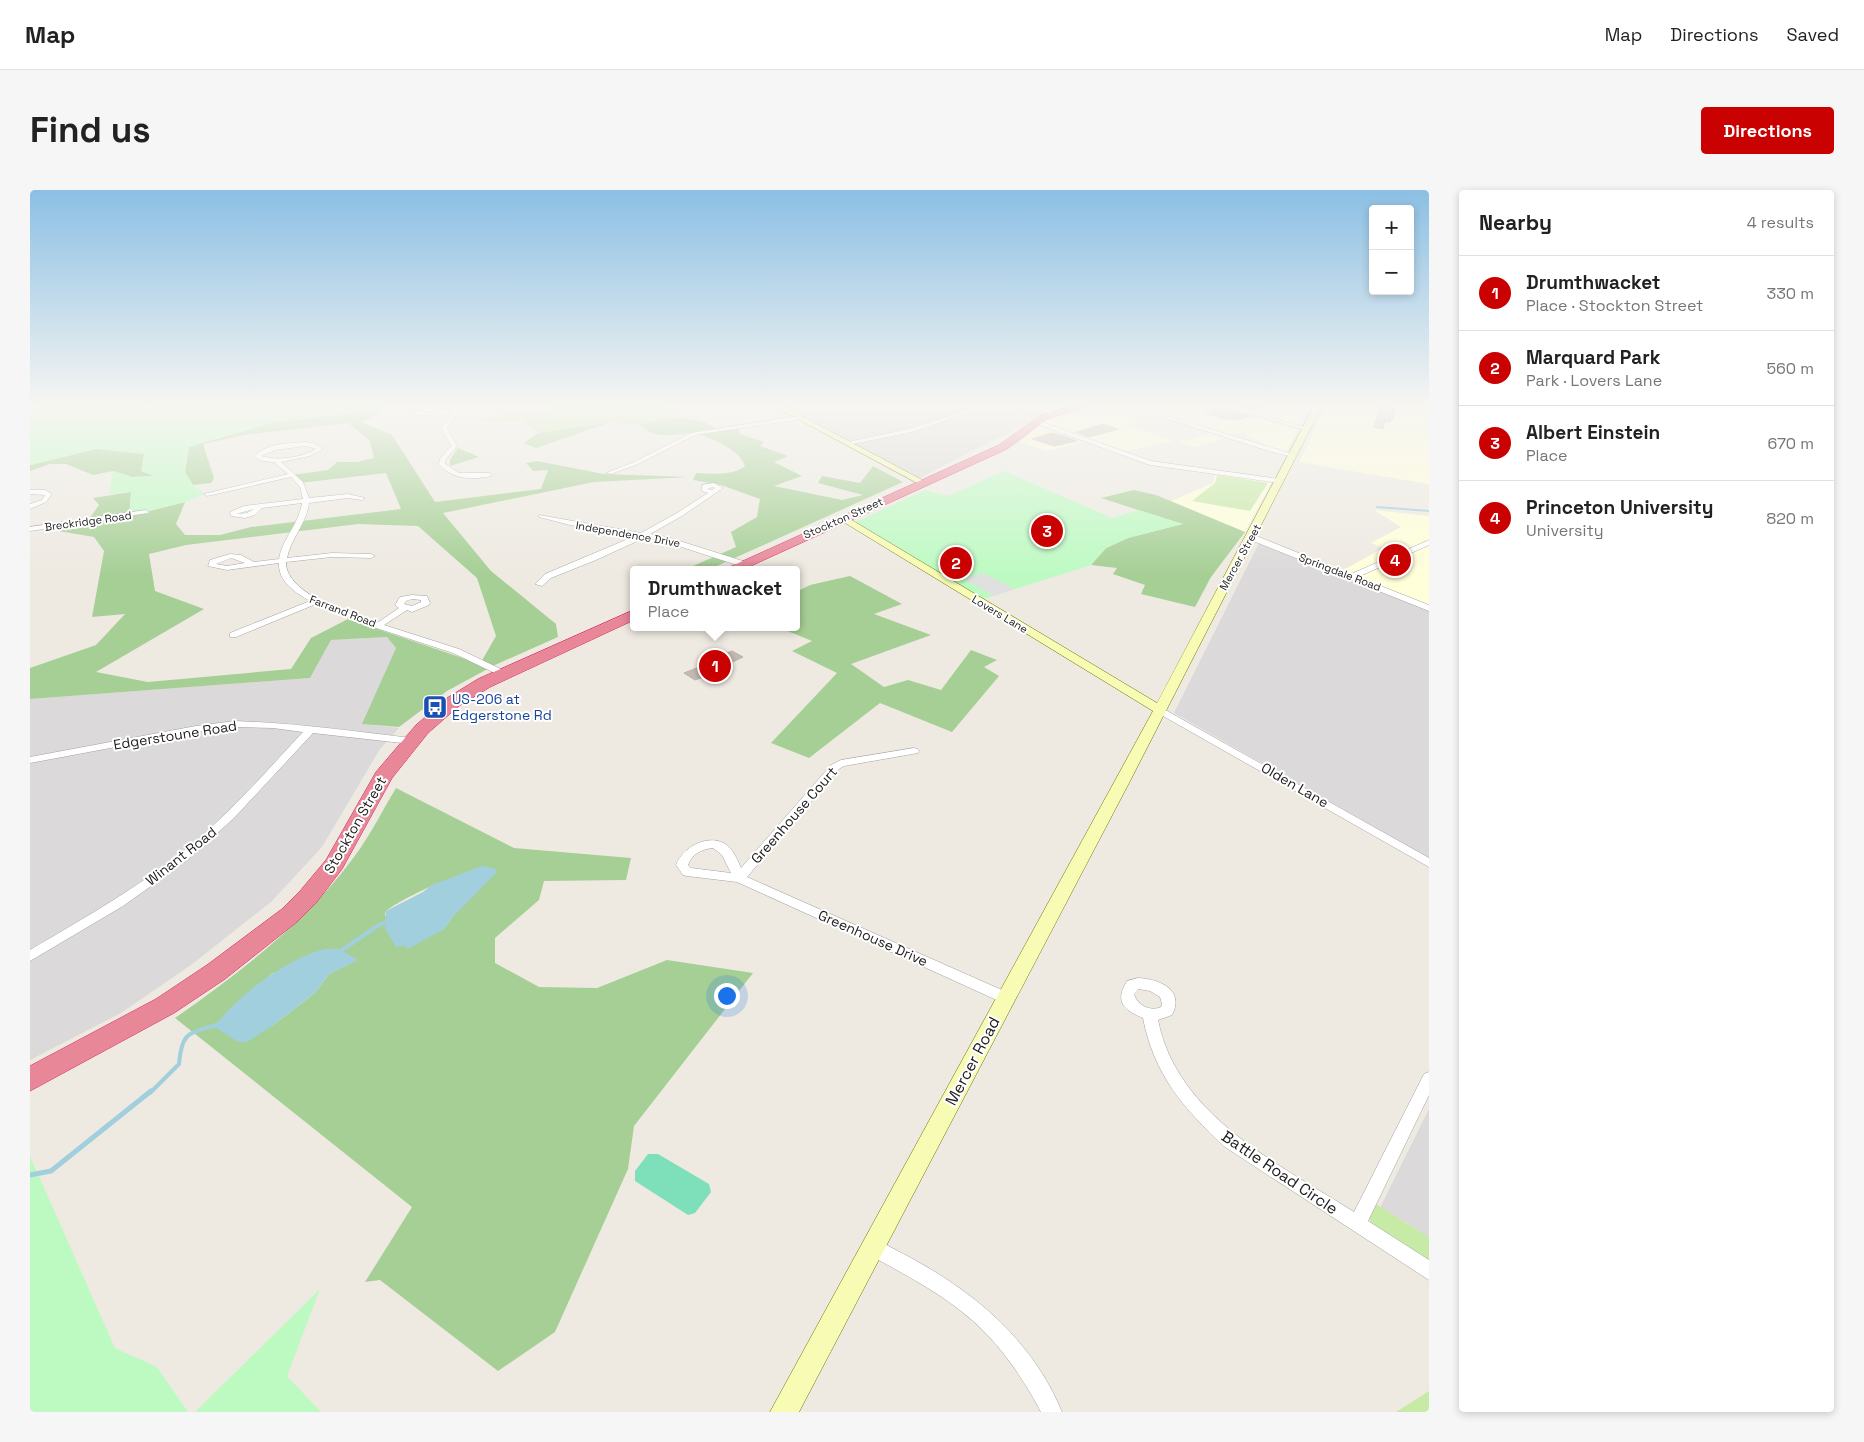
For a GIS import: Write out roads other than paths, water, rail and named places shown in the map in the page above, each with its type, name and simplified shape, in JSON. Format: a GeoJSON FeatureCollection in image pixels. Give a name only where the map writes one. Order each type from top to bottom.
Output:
{"type":"FeatureCollection","features":[{"type":"Feature","properties":{"kind":"highway","name":"Stockton Street"},"geometry":{"type":"LineString","coordinates":[[738,566],[972,461]]}},
{"type":"Feature","properties":{"kind":"highway","name":"Stockton Street"},"geometry":{"type":"LineString","coordinates":[[30,1079],[165,1006],[216,972],[290,915],[308,897],[334,864],[383,776],[411,741],[453,702],[504,674],[630,616]]}},
{"type":"Feature","properties":{"kind":"main road"},"geometry":{"type":"LineString","coordinates":[[882,461],[924,483]]}},
{"type":"Feature","properties":{"kind":"main road","name":"Mercer Street"},"geometry":{"type":"LineString","coordinates":[[1160,710],[1290,461]]}},
{"type":"Feature","properties":{"kind":"main road","name":"Lovers Lane"},"geometry":{"type":"LineString","coordinates":[[842,518],[1160,710]]}},
{"type":"Feature","properties":{"kind":"main road","name":"Mercer Road"},"geometry":{"type":"LineString","coordinates":[[784,1412],[1160,710]]}},
{"type":"Feature","properties":{"kind":"street"},"geometry":{"type":"LineString","coordinates":[[277,461],[303,488],[306,500],[304,514],[288,544],[282,561]]}},
{"type":"Feature","properties":{"kind":"street"},"geometry":{"type":"LineString","coordinates":[[443,461],[442,464],[446,469],[463,476],[489,475]]}},
{"type":"Feature","properties":{"kind":"street"},"geometry":{"type":"LineString","coordinates":[[609,472],[640,461]]}},
{"type":"Feature","properties":{"kind":"street"},"geometry":{"type":"LineString","coordinates":[[1145,461],[1280,481]]}},
{"type":"Feature","properties":{"kind":"street"},"geometry":{"type":"LineString","coordinates":[[207,494],[292,475]]}},
{"type":"Feature","properties":{"kind":"street"},"geometry":{"type":"LineString","coordinates":[[30,492],[50,494],[31,507]]}},
{"type":"Feature","properties":{"kind":"street"},"geometry":{"type":"LineString","coordinates":[[538,584],[548,576],[647,536],[714,493]]}},
{"type":"Feature","properties":{"kind":"street"},"geometry":{"type":"LineString","coordinates":[[260,506],[348,496],[362,498]]}},
{"type":"Feature","properties":{"kind":"street","name":"Breckridge Road"},"geometry":{"type":"LineString","coordinates":[[30,529],[146,512]]}},
{"type":"Feature","properties":{"kind":"street","name":"Independence Drive"},"geometry":{"type":"LineString","coordinates":[[541,516],[577,525],[647,536],[687,545],[734,566]]}},
{"type":"Feature","properties":{"kind":"street","name":"Springdale Road"},"geometry":{"type":"LineString","coordinates":[[1251,537],[1429,608]]}},
{"type":"Feature","properties":{"kind":"street"},"geometry":{"type":"LineString","coordinates":[[1352,577],[1429,542]]}},
{"type":"Feature","properties":{"kind":"street"},"geometry":{"type":"LineString","coordinates":[[253,564],[332,555],[370,556]]}},
{"type":"Feature","properties":{"kind":"street","name":"Farrand Road"},"geometry":{"type":"LineString","coordinates":[[282,561],[283,571],[291,585],[315,602],[457,652],[504,674]]}},
{"type":"Feature","properties":{"kind":"street"},"geometry":{"type":"LineString","coordinates":[[233,636],[315,602]]}},
{"type":"Feature","properties":{"kind":"street"},"geometry":{"type":"LineString","coordinates":[[379,625],[404,608]]}},
{"type":"Feature","properties":{"kind":"street","name":"Olden Lane"},"geometry":{"type":"LineString","coordinates":[[1160,710],[1429,863]]}},
{"type":"Feature","properties":{"kind":"street","name":"Edgerstoune Road"},"geometry":{"type":"LineString","coordinates":[[30,760],[217,726],[256,724],[411,741]]}},
{"type":"Feature","properties":{"kind":"street","name":"Winant Road"},"geometry":{"type":"LineString","coordinates":[[31,955],[151,881],[176,863],[225,820],[311,729]]}},
{"type":"Feature","properties":{"kind":"street","name":"Greenhouse Court"},"geometry":{"type":"LineString","coordinates":[[739,878],[835,767],[841,763],[914,751]]}},
{"type":"Feature","properties":{"kind":"street","name":"Greenhouse Drive"},"geometry":{"type":"LineString","coordinates":[[739,878],[1006,998]]}},
{"type":"Feature","properties":{"kind":"street","name":"Battle Road Circle"},"geometry":{"type":"LineString","coordinates":[[1150,1015],[1152,1036],[1163,1063],[1184,1096],[1204,1118],[1231,1142],[1429,1271]]}},
{"type":"Feature","properties":{"kind":"street"},"geometry":{"type":"LineString","coordinates":[[1357,1224],[1429,1079]]}},
{"type":"Feature","properties":{"kind":"street"},"geometry":{"type":"LineString","coordinates":[[872,1247],[952,1293],[978,1313],[1009,1345],[1052,1412]]}},
{"type":"Feature","properties":{"kind":"water"},"geometry":{"type":"Polygon","coordinates":[[[482,866],[496,869],[496,873],[451,919],[444,929],[408,949],[405,946],[396,947],[385,928],[386,911],[423,892],[432,885],[482,866]]]}},
{"type":"Feature","properties":{"kind":"water"},"geometry":{"type":"Polygon","coordinates":[[[325,949],[339,949],[358,960],[329,974],[315,993],[272,1026],[247,1042],[238,1042],[215,1027],[235,1003],[264,980],[296,960],[325,949]]]}},
{"type":"Feature","properties":{"kind":"waterway"},"geometry":{"type":"LineString","coordinates":[[1377,507],[1429,511]]}},
{"type":"Feature","properties":{"kind":"waterway"},"geometry":{"type":"LineString","coordinates":[[339,952],[379,925],[389,921]]}},
{"type":"Feature","properties":{"kind":"waterway"},"geometry":{"type":"LineString","coordinates":[[150,1093],[179,1064],[180,1053],[185,1039],[194,1032],[219,1024]]}},
{"type":"Feature","properties":{"kind":"waterway"},"geometry":{"type":"LineString","coordinates":[[30,1175],[51,1171],[151,1091]]}},
{"type":"Feature","properties":{"kind":"place","name":"Albert Einstein"},"geometry":{"type":"Point","coordinates":[1047,531]}},
{"type":"Feature","properties":{"kind":"place","name":"Princeton University"},"geometry":{"type":"Point","coordinates":[1395,560]}},
{"type":"Feature","properties":{"kind":"place","name":"Marquard Park"},"geometry":{"type":"Point","coordinates":[956,563]}},
{"type":"Feature","properties":{"kind":"place","name":"Drumthwacket"},"geometry":{"type":"Point","coordinates":[715,666]}},
{"type":"Feature","properties":{"kind":"place","name":"US-206 at Edgerstone Rd"},"geometry":{"type":"Point","coordinates":[435,707]}}]}
